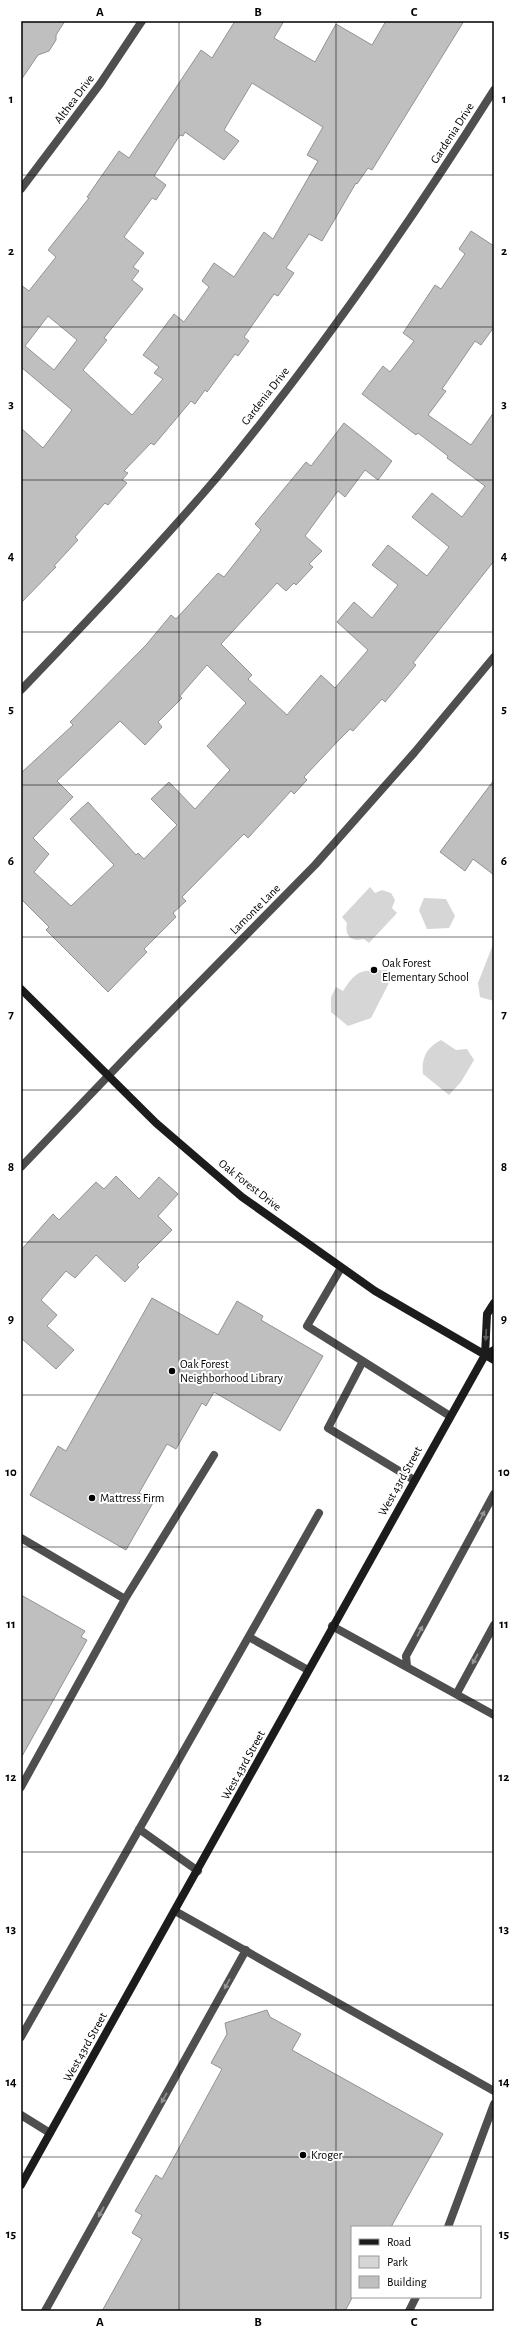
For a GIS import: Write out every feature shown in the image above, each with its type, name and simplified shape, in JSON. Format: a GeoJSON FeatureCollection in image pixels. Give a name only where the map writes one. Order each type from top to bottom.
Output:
{"type":"FeatureCollection","features":[{"type":"Feature","properties":{"kind":"main road","name":"Oak Forest Drive"},"geometry":{"type":"LineString","coordinates":[[21,989],[156,1123],[242,1197],[375,1291],[494,1360]]}},
{"type":"Feature","properties":{"kind":"main road","name":"West 43rd Street"},"geometry":{"type":"LineString","coordinates":[[21,2185],[176,1911],[332,1626],[485,1355],[487,1314],[494,1303]]}},
{"type":"Feature","properties":{"kind":"main road"},"geometry":{"type":"LineString","coordinates":[[485,1355],[494,1350]]}},
{"type":"Feature","properties":{"kind":"street","name":"Althea Drive"},"geometry":{"type":"LineString","coordinates":[[21,189],[100,84],[142,21]]}},
{"type":"Feature","properties":{"kind":"street","name":"Gardenia Drive"},"geometry":{"type":"LineString","coordinates":[[21,690],[121,585],[219,475],[283,394],[322,344],[397,240],[494,90]]}},
{"type":"Feature","properties":{"kind":"street","name":"Lamonte Lane"},"geometry":{"type":"LineString","coordinates":[[21,1167],[110,1076],[133,1050],[315,866],[414,753],[494,656]]}},
{"type":"Feature","properties":{"kind":"street"},"geometry":{"type":"LineString","coordinates":[[341,1268],[308,1326],[450,1416]]}},
{"type":"Feature","properties":{"kind":"street"},"geometry":{"type":"LineString","coordinates":[[363,1361],[328,1428],[414,1480]]}},
{"type":"Feature","properties":{"kind":"street"},"geometry":{"type":"LineString","coordinates":[[21,1787],[124,1599],[214,1455]]}},
{"type":"Feature","properties":{"kind":"street"},"geometry":{"type":"LineString","coordinates":[[407,1666],[406,1656],[494,1494]]}},
{"type":"Feature","properties":{"kind":"street"},"geometry":{"type":"LineString","coordinates":[[21,2037],[319,1513]]}},
{"type":"Feature","properties":{"kind":"street"},"geometry":{"type":"LineString","coordinates":[[21,1538],[124,1599]]}},
{"type":"Feature","properties":{"kind":"street"},"geometry":{"type":"LineString","coordinates":[[457,1693],[494,1625]]}},
{"type":"Feature","properties":{"kind":"street"},"geometry":{"type":"LineString","coordinates":[[332,1626],[457,1693],[494,1715]]}},
{"type":"Feature","properties":{"kind":"street"},"geometry":{"type":"LineString","coordinates":[[249,1637],[308,1670]]}},
{"type":"Feature","properties":{"kind":"street"},"geometry":{"type":"LineString","coordinates":[[139,1829],[198,1871]]}},
{"type":"Feature","properties":{"kind":"street"},"geometry":{"type":"LineString","coordinates":[[176,1911],[494,2091]]}},
{"type":"Feature","properties":{"kind":"street"},"geometry":{"type":"LineString","coordinates":[[45,2311],[246,1950]]}},
{"type":"Feature","properties":{"kind":"street"},"geometry":{"type":"LineString","coordinates":[[448,2226],[494,2104]]}},
{"type":"Feature","properties":{"kind":"street"},"geometry":{"type":"LineString","coordinates":[[21,2115],[50,2133]]}},
{"type":"Feature","properties":{"kind":"street"},"geometry":{"type":"LineString","coordinates":[[409,2311],[416,2298]]}},
{"type":"Feature","properties":{"kind":"green space"},"geometry":{"type":"Polygon","coordinates":[[[370,887],[375,893],[382,890],[391,893],[395,900],[392,908],[397,913],[369,943],[364,939],[356,940],[350,937],[346,928],[347,923],[342,917],[370,887]]]}},
{"type":"Feature","properties":{"kind":"green space"},"geometry":{"type":"Polygon","coordinates":[[[424,898],[446,899],[455,916],[449,928],[427,929],[419,910],[424,898]]]}},
{"type":"Feature","properties":{"kind":"green space"},"geometry":{"type":"Polygon","coordinates":[[[494,942],[494,1001],[480,997],[478,983],[494,942]]]}},
{"type":"Feature","properties":{"kind":"green space"},"geometry":{"type":"Polygon","coordinates":[[[371,970],[387,970],[391,979],[371,1018],[348,1026],[331,1012],[331,997],[336,987],[343,991],[353,978],[361,972],[371,970]]]}},
{"type":"Feature","properties":{"kind":"green space"},"geometry":{"type":"Polygon","coordinates":[[[441,1040],[456,1050],[467,1049],[474,1060],[461,1082],[449,1095],[423,1074],[423,1063],[426,1054],[432,1046],[441,1040]]]}},
{"type":"Feature","properties":{"kind":"building"},"geometry":{"type":"Polygon","coordinates":[[[21,21],[65,21],[56,35],[56,40],[49,51],[38,55],[21,80],[21,21]]]}},
{"type":"Feature","properties":{"kind":"building"},"geometry":{"type":"Polygon","coordinates":[[[235,21],[284,21],[274,38],[315,62],[336,24],[372,45],[386,21],[464,21],[372,170],[368,168],[357,184],[356,183],[322,241],[309,234],[286,268],[294,273],[278,296],[274,294],[244,337],[249,341],[238,356],[235,354],[207,392],[205,390],[195,404],[191,401],[154,445],[151,443],[124,471],[128,473],[122,480],[127,483],[108,505],[105,503],[75,537],[78,540],[54,566],[56,567],[21,603],[21,428],[43,448],[72,410],[21,367],[21,285],[29,291],[56,257],[48,250],[89,198],[87,197],[119,151],[129,158],[201,50],[212,58],[235,21]],[[252,83],[224,130],[239,141],[224,160],[185,132],[183,136],[180,135],[154,176],[166,185],[156,200],[152,198],[124,237],[144,253],[133,267],[139,271],[132,280],[143,289],[104,338],[107,340],[83,370],[132,415],[163,379],[154,373],[159,367],[143,355],[174,314],[184,322],[209,287],[202,281],[214,263],[234,277],[264,232],[273,239],[318,161],[307,155],[323,127],[252,83]],[[48,316],[25,346],[54,370],[77,340],[48,316]]]}},
{"type":"Feature","properties":{"kind":"building"},"geometry":{"type":"Polygon","coordinates":[[[471,231],[494,246],[494,327],[481,345],[475,341],[442,389],[446,391],[428,415],[471,445],[494,412],[494,561],[413,663],[416,665],[385,702],[382,699],[353,731],[350,729],[304,777],[307,780],[294,794],[291,791],[248,838],[244,834],[182,897],[186,901],[173,913],[176,917],[144,949],[147,952],[108,992],[46,930],[49,927],[21,899],[21,773],[73,725],[70,722],[146,645],[171,615],[176,619],[218,573],[224,577],[261,530],[255,524],[306,462],[311,466],[344,423],[392,461],[378,480],[365,470],[345,497],[338,491],[305,536],[322,551],[309,564],[313,567],[296,585],[294,583],[286,591],[277,583],[221,644],[252,675],[248,679],[287,715],[321,675],[335,688],[368,650],[337,622],[354,602],[372,618],[398,585],[372,565],[388,545],[427,576],[449,547],[412,517],[432,493],[462,517],[485,486],[447,458],[448,456],[418,433],[416,435],[362,394],[383,366],[390,372],[414,341],[403,333],[435,285],[441,289],[465,254],[459,249],[471,231]],[[207,665],[180,696],[182,698],[158,722],[162,727],[145,745],[120,721],[57,781],[73,797],[33,838],[49,854],[34,872],[71,906],[114,865],[70,819],[88,802],[136,855],[138,853],[144,859],[177,825],[151,799],[169,782],[195,809],[230,770],[207,746],[246,703],[207,665]]]}},
{"type":"Feature","properties":{"kind":"building"},"geometry":{"type":"Polygon","coordinates":[[[494,780],[494,875],[473,859],[465,871],[440,852],[494,780]]]}},
{"type":"Feature","properties":{"kind":"building"},"geometry":{"type":"Polygon","coordinates":[[[116,1176],[139,1199],[159,1177],[178,1194],[158,1216],[172,1230],[137,1265],[139,1267],[125,1282],[96,1255],[75,1278],[66,1271],[41,1300],[57,1315],[47,1326],[74,1350],[56,1369],[21,1338],[21,1250],[53,1214],[59,1220],[96,1182],[104,1189],[116,1176]]]}},
{"type":"Feature","properties":{"kind":"building"},"geometry":{"type":"Polygon","coordinates":[[[152,1298],[218,1335],[237,1301],[263,1316],[261,1320],[323,1356],[280,1431],[214,1392],[206,1406],[202,1403],[176,1449],[167,1444],[139,1493],[154,1501],[126,1550],[30,1495],[58,1446],[66,1451],[152,1298]]]}},
{"type":"Feature","properties":{"kind":"building"},"geometry":{"type":"Polygon","coordinates":[[[21,1595],[85,1631],[81,1637],[87,1640],[21,1758],[21,1595]]]}},
{"type":"Feature","properties":{"kind":"building","name":"Kroger"},"geometry":{"type":"Polygon","coordinates":[[[267,2010],[270,2017],[301,2034],[292,2050],[443,2134],[392,2226],[351,2226],[352,2298],[345,2311],[102,2311],[142,2239],[132,2233],[142,2215],[135,2211],[156,2175],[162,2179],[222,2069],[211,2063],[227,2034],[225,2023],[267,2010]]]}},
{"type":"Feature","properties":{"kind":"place","name":"Oak Forest Elementary School"},"geometry":{"type":"Point","coordinates":[374,970]}},
{"type":"Feature","properties":{"kind":"place","name":"Oak Forest Neighborhood Library"},"geometry":{"type":"Point","coordinates":[172,1371]}},
{"type":"Feature","properties":{"kind":"place","name":"Mattress Firm"},"geometry":{"type":"Point","coordinates":[92,1498]}},
{"type":"Feature","properties":{"kind":"place","name":"Kroger"},"geometry":{"type":"Point","coordinates":[303,2155]}}]}
